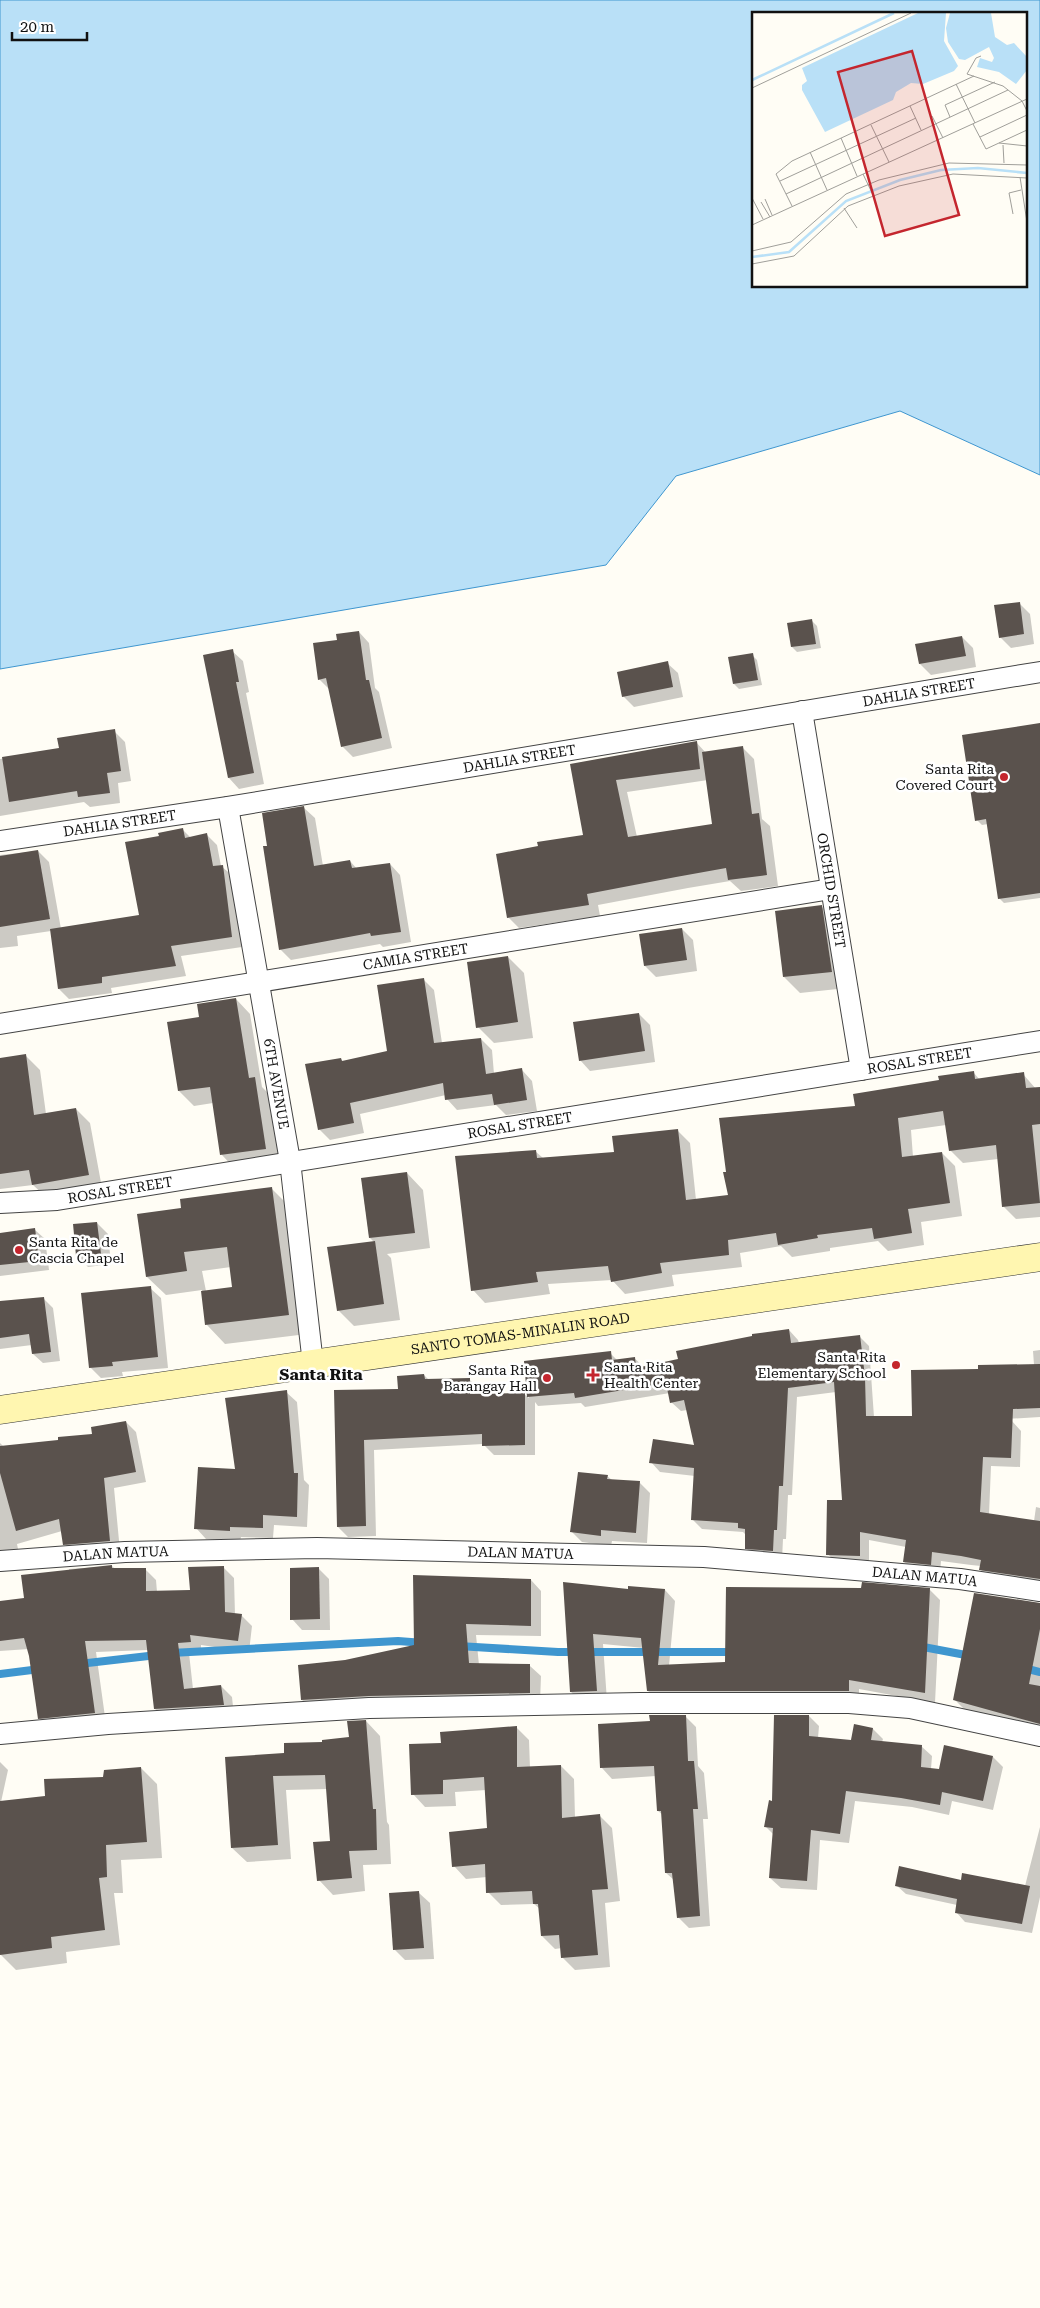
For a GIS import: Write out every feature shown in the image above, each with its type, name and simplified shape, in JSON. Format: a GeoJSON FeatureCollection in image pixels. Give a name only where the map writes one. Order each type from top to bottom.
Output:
{"type":"FeatureCollection","features":[{"type":"Feature","properties":{"kind":"main road","name":"SANTO TOMAS-MINALIN ROAD"},"geometry":{"type":"LineString","coordinates":[[0,1410],[1040,1257]]}},
{"type":"Feature","properties":{"kind":"street","name":"DAHLIA STREET"},"geometry":{"type":"LineString","coordinates":[[0,842],[228,807],[1040,672]]}},
{"type":"Feature","properties":{"kind":"street","name":"ORCHID STREET"},"geometry":{"type":"LineString","coordinates":[[802,711],[860,1070]]}},
{"type":"Feature","properties":{"kind":"street","name":"6TH AVENUE"},"geometry":{"type":"LineString","coordinates":[[228,807],[290,1161],[313,1364]]}},
{"type":"Feature","properties":{"kind":"street","name":"CAMIA STREET"},"geometry":{"type":"LineString","coordinates":[[0,1024],[831,889]]}},
{"type":"Feature","properties":{"kind":"street","name":"ROSAL STREET"},"geometry":{"type":"LineString","coordinates":[[0,1203],[56,1200],[1040,1041]]}},
{"type":"Feature","properties":{"kind":"street","name":"DALAN MATUA"},"geometry":{"type":"LineString","coordinates":[[0,1561],[125,1552],[317,1548],[704,1557],[960,1578],[1040,1591]]}},
{"type":"Feature","properties":{"kind":"street"},"geometry":{"type":"LineString","coordinates":[[0,1734],[108,1724],[369,1708],[640,1703],[849,1703],[910,1708],[1040,1736]]}},
{"type":"Feature","properties":{"kind":"water"},"geometry":{"type":"Polygon","coordinates":[[[0,0],[1040,0],[1040,475],[900,411],[676,476],[606,565],[0,669],[0,0]]]}},
{"type":"Feature","properties":{"kind":"building"},"geometry":{"type":"Polygon","coordinates":[[[1020,602],[1024,634],[999,638],[994,605],[1020,602]]]}},
{"type":"Feature","properties":{"kind":"building"},"geometry":{"type":"Polygon","coordinates":[[[812,619],[816,644],[791,647],[787,623],[812,619]]]}},
{"type":"Feature","properties":{"kind":"building"},"geometry":{"type":"Polygon","coordinates":[[[359,631],[366,680],[369,680],[382,738],[341,747],[326,678],[318,680],[313,643],[337,640],[336,634],[359,631]]]}},
{"type":"Feature","properties":{"kind":"building"},"geometry":{"type":"Polygon","coordinates":[[[962,636],[966,656],[919,664],[915,644],[962,636]]]}},
{"type":"Feature","properties":{"kind":"building"},"geometry":{"type":"Polygon","coordinates":[[[233,649],[239,682],[236,682],[254,773],[228,778],[203,655],[233,649]]]}},
{"type":"Feature","properties":{"kind":"building"},"geometry":{"type":"Polygon","coordinates":[[[753,653],[758,680],[733,684],[728,657],[753,653]]]}},
{"type":"Feature","properties":{"kind":"building"},"geometry":{"type":"Polygon","coordinates":[[[668,661],[673,687],[622,697],[617,672],[668,661]]]}},
{"type":"Feature","properties":{"kind":"building","name":"Santa Rita Covered Court"},"geometry":{"type":"Polygon","coordinates":[[[1040,723],[1040,893],[998,899],[986,819],[975,821],[962,735],[1040,723]]]}},
{"type":"Feature","properties":{"kind":"building"},"geometry":{"type":"Polygon","coordinates":[[[115,729],[121,771],[107,773],[110,793],[78,797],[77,791],[9,802],[2,757],[59,748],[57,738],[115,729]]]}},
{"type":"Feature","properties":{"kind":"building"},"geometry":{"type":"Polygon","coordinates":[[[697,741],[700,769],[616,780],[628,837],[712,824],[702,752],[743,746],[752,814],[759,813],[767,875],[728,880],[726,868],[587,894],[589,905],[507,918],[496,854],[538,846],[537,842],[583,835],[570,764],[697,741]]]}},
{"type":"Feature","properties":{"kind":"building"},"geometry":{"type":"Polygon","coordinates":[[[304,806],[314,866],[350,860],[352,868],[390,863],[401,932],[371,936],[370,933],[279,950],[263,846],[267,846],[262,813],[304,806]]]}},
{"type":"Feature","properties":{"kind":"building"},"geometry":{"type":"Polygon","coordinates":[[[183,828],[185,838],[207,833],[213,866],[223,865],[232,937],[171,946],[176,966],[102,977],[102,983],[58,989],[50,929],[139,915],[125,842],[159,836],[158,833],[183,828]]]}},
{"type":"Feature","properties":{"kind":"building"},"geometry":{"type":"Polygon","coordinates":[[[38,850],[50,919],[0,927],[0,856],[38,850]]]}},
{"type":"Feature","properties":{"kind":"building"},"geometry":{"type":"Polygon","coordinates":[[[822,905],[832,972],[783,977],[775,911],[822,905]]]}},
{"type":"Feature","properties":{"kind":"building"},"geometry":{"type":"Polygon","coordinates":[[[682,928],[687,960],[644,966],[639,934],[682,928]]]}},
{"type":"Feature","properties":{"kind":"building"},"geometry":{"type":"Polygon","coordinates":[[[508,956],[518,1022],[476,1028],[467,962],[508,956]]]}},
{"type":"Feature","properties":{"kind":"building"},"geometry":{"type":"Polygon","coordinates":[[[424,978],[434,1043],[481,1038],[486,1074],[522,1068],[527,1100],[494,1105],[492,1094],[445,1100],[443,1083],[350,1103],[354,1123],[318,1130],[305,1064],[341,1058],[342,1061],[387,1051],[377,985],[424,978]]]}},
{"type":"Feature","properties":{"kind":"building"},"geometry":{"type":"Polygon","coordinates":[[[236,998],[249,1078],[255,1077],[266,1149],[220,1155],[210,1087],[178,1091],[167,1022],[199,1017],[197,1004],[236,998]]]}},
{"type":"Feature","properties":{"kind":"building"},"geometry":{"type":"Polygon","coordinates":[[[639,1013],[645,1051],[579,1061],[573,1022],[639,1013]]]}},
{"type":"Feature","properties":{"kind":"building"},"geometry":{"type":"Polygon","coordinates":[[[26,1054],[34,1115],[76,1108],[89,1175],[32,1185],[29,1170],[0,1174],[0,1058],[26,1054]]]}},
{"type":"Feature","properties":{"kind":"building"},"geometry":{"type":"Polygon","coordinates":[[[974,1071],[975,1079],[1024,1072],[1026,1088],[1040,1087],[1040,1124],[1032,1125],[1040,1203],[1002,1207],[996,1145],[949,1151],[943,1111],[898,1118],[902,1157],[942,1152],[950,1203],[908,1209],[912,1233],[874,1239],[872,1228],[817,1235],[818,1238],[778,1245],[776,1233],[728,1240],[729,1255],[660,1263],[662,1273],[611,1282],[608,1266],[536,1272],[538,1282],[471,1291],[455,1156],[536,1150],[537,1158],[614,1152],[612,1136],[678,1129],[686,1200],[728,1195],[723,1172],[726,1172],[719,1118],[855,1106],[853,1094],[939,1080],[938,1076],[974,1071]]]}},
{"type":"Feature","properties":{"kind":"building"},"geometry":{"type":"Polygon","coordinates":[[[407,1172],[415,1233],[369,1238],[361,1178],[407,1172]]]}},
{"type":"Feature","properties":{"kind":"building"},"geometry":{"type":"Polygon","coordinates":[[[272,1187],[289,1315],[205,1325],[201,1291],[232,1287],[227,1247],[184,1252],[187,1271],[146,1277],[137,1214],[181,1208],[180,1199],[272,1187]]]}},
{"type":"Feature","properties":{"kind":"building"},"geometry":{"type":"Polygon","coordinates":[[[97,1222],[101,1254],[76,1256],[73,1224],[97,1222]]]}},
{"type":"Feature","properties":{"kind":"building","name":"Santa Rita de Cascia Chapel"},"geometry":{"type":"Polygon","coordinates":[[[35,1228],[39,1261],[0,1265],[0,1233],[35,1228]]]}},
{"type":"Feature","properties":{"kind":"building"},"geometry":{"type":"Polygon","coordinates":[[[375,1241],[384,1304],[337,1311],[327,1247],[375,1241]]]}},
{"type":"Feature","properties":{"kind":"building"},"geometry":{"type":"Polygon","coordinates":[[[151,1286],[158,1357],[112,1362],[113,1366],[89,1368],[81,1293],[151,1286]]]}},
{"type":"Feature","properties":{"kind":"building"},"geometry":{"type":"Polygon","coordinates":[[[44,1297],[51,1352],[32,1354],[29,1334],[0,1338],[0,1301],[44,1297]]]}},
{"type":"Feature","properties":{"kind":"building"},"geometry":{"type":"Polygon","coordinates":[[[789,1329],[791,1343],[860,1335],[865,1377],[866,1416],[912,1416],[911,1370],[978,1369],[978,1365],[1040,1364],[1040,1408],[1013,1409],[1011,1458],[983,1457],[980,1512],[1040,1521],[1040,1579],[979,1570],[981,1560],[932,1552],[931,1565],[903,1562],[906,1540],[860,1532],[860,1556],[826,1555],[827,1500],[842,1500],[834,1382],[788,1388],[783,1486],[779,1486],[777,1530],[774,1530],[773,1551],[745,1549],[745,1529],[738,1528],[738,1523],[691,1520],[694,1468],[649,1463],[653,1439],[694,1445],[684,1400],[670,1403],[666,1383],[575,1398],[574,1393],[527,1397],[524,1361],[611,1351],[612,1360],[635,1357],[636,1368],[678,1359],[676,1351],[752,1336],[752,1334],[789,1329]]]}},
{"type":"Feature","properties":{"kind":"building"},"geometry":{"type":"Polygon","coordinates":[[[424,1374],[425,1379],[470,1378],[470,1394],[525,1393],[525,1445],[482,1446],[482,1434],[364,1440],[366,1526],[337,1527],[334,1390],[398,1389],[397,1376],[424,1374]]]}},
{"type":"Feature","properties":{"kind":"building"},"geometry":{"type":"Polygon","coordinates":[[[287,1390],[294,1473],[298,1473],[297,1517],[263,1515],[263,1528],[230,1527],[230,1531],[194,1529],[198,1467],[235,1469],[225,1398],[287,1390]]]}},
{"type":"Feature","properties":{"kind":"building"},"geometry":{"type":"Polygon","coordinates":[[[126,1421],[136,1472],[104,1478],[110,1541],[63,1545],[59,1519],[16,1531],[0,1473],[0,1446],[58,1440],[58,1437],[92,1434],[91,1427],[126,1421]]]}},
{"type":"Feature","properties":{"kind":"building"},"geometry":{"type":"Polygon","coordinates":[[[578,1472],[608,1475],[607,1479],[640,1481],[636,1533],[601,1530],[601,1536],[570,1532],[578,1472]]]}},
{"type":"Feature","properties":{"kind":"building"},"geometry":{"type":"Polygon","coordinates":[[[112,1565],[112,1568],[146,1568],[146,1591],[190,1590],[188,1567],[224,1566],[225,1612],[242,1614],[238,1641],[190,1635],[191,1642],[178,1643],[184,1689],[221,1685],[224,1705],[154,1709],[146,1640],[85,1641],[95,1713],[38,1719],[29,1656],[24,1638],[0,1641],[0,1601],[24,1598],[21,1575],[112,1565]]]}},
{"type":"Feature","properties":{"kind":"building"},"geometry":{"type":"Polygon","coordinates":[[[319,1567],[320,1619],[290,1620],[290,1568],[319,1567]]]}},
{"type":"Feature","properties":{"kind":"building"},"geometry":{"type":"Polygon","coordinates":[[[413,1575],[531,1579],[531,1626],[466,1624],[469,1663],[530,1664],[530,1693],[369,1696],[301,1700],[298,1665],[345,1660],[414,1645],[413,1575]]]}},
{"type":"Feature","properties":{"kind":"building"},"geometry":{"type":"Polygon","coordinates":[[[563,1582],[628,1589],[628,1586],[665,1589],[658,1665],[725,1662],[726,1587],[861,1588],[862,1582],[930,1588],[925,1693],[849,1680],[849,1691],[647,1691],[641,1638],[593,1634],[597,1691],[570,1692],[563,1582]]]}},
{"type":"Feature","properties":{"kind":"building"},"geometry":{"type":"Polygon","coordinates":[[[974,1593],[1040,1603],[1040,1629],[1029,1684],[1040,1686],[1040,1724],[953,1700],[974,1593]]]}},
{"type":"Feature","properties":{"kind":"building"},"geometry":{"type":"Polygon","coordinates":[[[649,1715],[686,1715],[688,1761],[694,1761],[698,1809],[693,1809],[700,1916],[677,1918],[672,1873],[665,1873],[661,1811],[657,1811],[654,1766],[600,1768],[598,1724],[650,1721],[649,1715]]]}},
{"type":"Feature","properties":{"kind":"building"},"geometry":{"type":"Polygon","coordinates":[[[774,1715],[809,1715],[809,1736],[851,1740],[854,1724],[873,1728],[871,1740],[922,1745],[921,1767],[939,1769],[944,1745],[993,1756],[983,1801],[942,1792],[940,1805],[846,1791],[840,1834],[811,1830],[807,1881],[769,1878],[773,1828],[764,1827],[769,1800],[772,1801],[774,1715]]]}},
{"type":"Feature","properties":{"kind":"building"},"geometry":{"type":"Polygon","coordinates":[[[366,1720],[373,1809],[376,1809],[377,1850],[349,1851],[352,1878],[317,1881],[313,1842],[330,1841],[325,1775],[273,1776],[278,1845],[231,1848],[225,1757],[284,1753],[284,1743],[322,1742],[322,1740],[349,1737],[347,1721],[366,1720]]]}},
{"type":"Feature","properties":{"kind":"building"},"geometry":{"type":"Polygon","coordinates":[[[517,1726],[517,1767],[561,1765],[562,1818],[600,1814],[608,1889],[592,1890],[598,1955],[561,1958],[559,1935],[541,1936],[538,1904],[533,1904],[532,1891],[486,1893],[485,1864],[452,1867],[449,1832],[487,1828],[484,1777],[443,1780],[443,1794],[411,1795],[409,1744],[441,1743],[440,1732],[517,1726]]]}},
{"type":"Feature","properties":{"kind":"building"},"geometry":{"type":"Polygon","coordinates":[[[141,1767],[147,1842],[106,1845],[107,1877],[99,1878],[105,1930],[51,1937],[52,1948],[0,1955],[0,1801],[45,1796],[44,1779],[103,1777],[104,1770],[141,1767]]]}},
{"type":"Feature","properties":{"kind":"building"},"geometry":{"type":"Polygon","coordinates":[[[899,1866],[961,1880],[962,1873],[1030,1886],[1022,1924],[955,1913],[957,1899],[895,1886],[899,1866]]]}},
{"type":"Feature","properties":{"kind":"building"},"geometry":{"type":"Polygon","coordinates":[[[419,1891],[424,1948],[393,1950],[389,1893],[419,1891]]]}},
{"type":"Feature","properties":{"kind":"waterway"},"geometry":{"type":"LineString","coordinates":[[171,1653],[398,1641],[424,1643]]}},
{"type":"Feature","properties":{"kind":"waterway"},"geometry":{"type":"LineString","coordinates":[[458,1646],[558,1652],[734,1652]]}},
{"type":"Feature","properties":{"kind":"waterway"},"geometry":{"type":"LineString","coordinates":[[918,1646],[971,1656]]}},
{"type":"Feature","properties":{"kind":"waterway"},"geometry":{"type":"LineString","coordinates":[[79,1664],[157,1655]]}},
{"type":"Feature","properties":{"kind":"waterway"},"geometry":{"type":"LineString","coordinates":[[1024,1668],[1040,1672]]}},
{"type":"Feature","properties":{"kind":"waterway"},"geometry":{"type":"LineString","coordinates":[[0,1674],[40,1669]]}},
{"type":"Feature","properties":{"kind":"place","name":"Santa Rita Covered Court"},"geometry":{"type":"Point","coordinates":[1004,777]}},
{"type":"Feature","properties":{"kind":"place","name":"Santa Rita de Cascia Chapel"},"geometry":{"type":"Point","coordinates":[19,1250]}},
{"type":"Feature","properties":{"kind":"place","name":"Santa Rita Elementary School"},"geometry":{"type":"Point","coordinates":[896,1365]}},
{"type":"Feature","properties":{"kind":"place","name":"Santa Rita Health Center"},"geometry":{"type":"Point","coordinates":[593,1375]}},
{"type":"Feature","properties":{"kind":"place","name":"Santa Rita Barangay Hall"},"geometry":{"type":"Point","coordinates":[547,1378]}},
{"type":"Feature","properties":{"kind":"district","name":"Santa Rita"},"geometry":{"type":"Point","coordinates":[321,1374]}}]}
